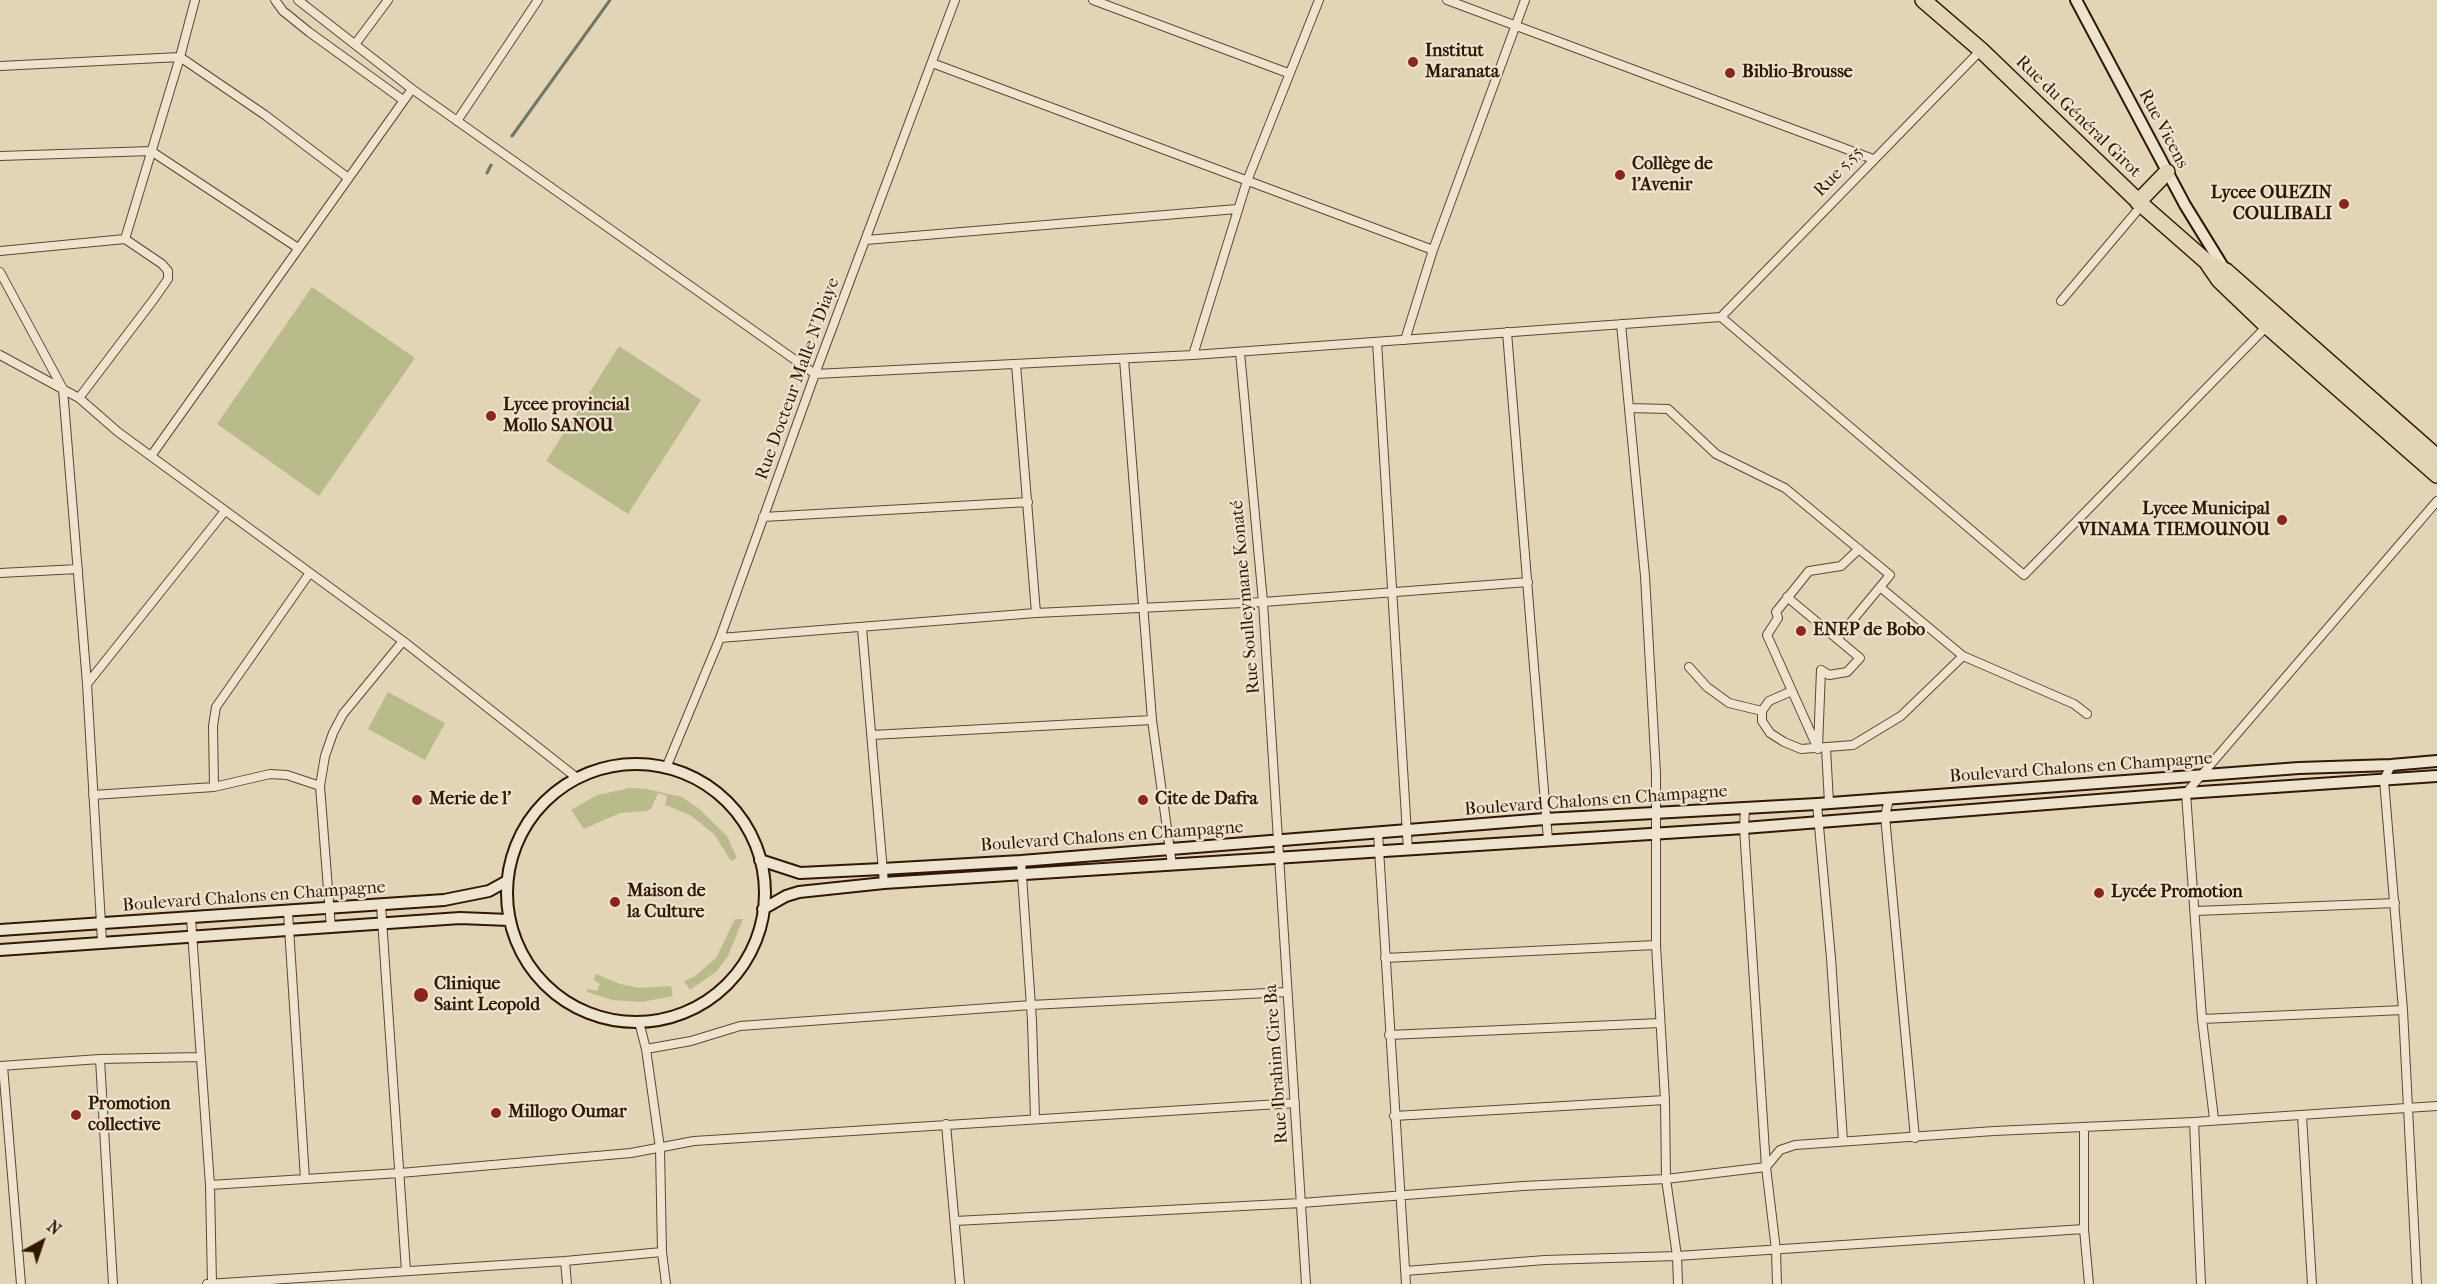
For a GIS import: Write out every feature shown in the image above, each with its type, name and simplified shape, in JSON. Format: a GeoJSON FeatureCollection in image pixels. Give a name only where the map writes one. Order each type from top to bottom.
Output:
{"type":"FeatureCollection","features":[{"type":"Feature","properties":{"kind":"highway","name":"Rue du Général Girot"},"geometry":{"type":"LineString","coordinates":[[1932,3],[2140,203],[2207,261]]}},
{"type":"Feature","properties":{"kind":"highway"},"geometry":{"type":"LineString","coordinates":[[2140,203],[2167,172]]}},
{"type":"Feature","properties":{"kind":"highway"},"geometry":{"type":"LineString","coordinates":[[2207,261],[2226,272],[2272,321],[2437,475]]}},
{"type":"Feature","properties":{"kind":"highway"},"geometry":{"type":"LineString","coordinates":[[2207,261],[2219,280],[2437,457]]}},
{"type":"Feature","properties":{"kind":"main road","name":"Rue Vicens"},"geometry":{"type":"LineString","coordinates":[[2076,0],[2167,172],[2226,272]]}},
{"type":"Feature","properties":{"kind":"main road","name":"Boulevard Chalons en Champagne"},"geometry":{"type":"LineString","coordinates":[[760,860],[800,873],[1021,861],[1545,819],[1817,804],[2299,768],[2437,761]]}},
{"type":"Feature","properties":{"kind":"main road"},"geometry":{"type":"LineString","coordinates":[[639,765],[666,768],[695,779],[724,800],[746,828],[760,860],[764,880],[764,909],[756,940],[747,959],[734,977],[719,992],[683,1014],[639,1022],[601,1017],[582,1010],[556,994],[541,980],[525,959],[509,920],[507,881],[515,845],[530,818],[551,795],[578,778],[618,766],[639,765]]}},
{"type":"Feature","properties":{"kind":"main road","name":"Boulevard Chalons en Champagne"},"geometry":{"type":"LineString","coordinates":[[764,909],[799,891],[884,883],[1744,828],[2186,793],[2437,776]]}},
{"type":"Feature","properties":{"kind":"main road","name":"Boulevard Chalons en Champagne"},"geometry":{"type":"LineString","coordinates":[[0,930],[444,900],[489,891],[507,881]]}},
{"type":"Feature","properties":{"kind":"main road","name":"Boulevard Chalons en Champagne"},"geometry":{"type":"LineString","coordinates":[[0,950],[102,941],[289,931],[460,918],[509,920]]}},
{"type":"Feature","properties":{"kind":"street"},"geometry":{"type":"LineString","coordinates":[[125,239],[195,0]]}},
{"type":"Feature","properties":{"kind":"street"},"geometry":{"type":"LineString","coordinates":[[275,0],[283,11],[309,32],[403,100]]}},
{"type":"Feature","properties":{"kind":"street"},"geometry":{"type":"LineString","coordinates":[[298,0],[412,89],[815,374],[1193,355],[1721,317],[2024,575],[2272,321]]}},
{"type":"Feature","properties":{"kind":"street"},"geometry":{"type":"LineString","coordinates":[[356,44],[388,0]]}},
{"type":"Feature","properties":{"kind":"street"},"geometry":{"type":"LineString","coordinates":[[457,121],[538,0]]}},
{"type":"Feature","properties":{"kind":"street","name":"Rue Docteur Malle N'Diaye"},"geometry":{"type":"LineString","coordinates":[[666,768],[720,638],[815,374],[955,0]]}},
{"type":"Feature","properties":{"kind":"street"},"geometry":{"type":"LineString","coordinates":[[1093,0],[1288,73]]}},
{"type":"Feature","properties":{"kind":"street"},"geometry":{"type":"LineString","coordinates":[[1193,355],[1237,209],[1288,73],[1319,0]]}},
{"type":"Feature","properties":{"kind":"street"},"geometry":{"type":"LineString","coordinates":[[1447,0],[1873,159]]}},
{"type":"Feature","properties":{"kind":"street"},"geometry":{"type":"LineString","coordinates":[[1405,340],[1434,250],[1525,0]]}},
{"type":"Feature","properties":{"kind":"street","name":"Rue 5.55"},"geometry":{"type":"LineString","coordinates":[[1721,317],[1981,50]]}},
{"type":"Feature","properties":{"kind":"street"},"geometry":{"type":"LineString","coordinates":[[0,66],[180,57],[265,115],[347,177]]}},
{"type":"Feature","properties":{"kind":"street"},"geometry":{"type":"LineString","coordinates":[[932,63],[1434,250]]}},
{"type":"Feature","properties":{"kind":"street"},"geometry":{"type":"LineString","coordinates":[[151,456],[347,177],[412,89]]}},
{"type":"Feature","properties":{"kind":"street"},"geometry":{"type":"LineString","coordinates":[[0,156],[151,151],[298,248]]}},
{"type":"Feature","properties":{"kind":"street"},"geometry":{"type":"LineString","coordinates":[[2061,301],[2140,203]]}},
{"type":"Feature","properties":{"kind":"street"},"geometry":{"type":"LineString","coordinates":[[866,240],[1237,209]]}},
{"type":"Feature","properties":{"kind":"street"},"geometry":{"type":"LineString","coordinates":[[0,251],[125,239],[162,264],[168,271],[168,279],[78,398]]}},
{"type":"Feature","properties":{"kind":"street"},"geometry":{"type":"LineString","coordinates":[[0,273],[63,389],[87,684],[99,922],[102,941]]}},
{"type":"Feature","properties":{"kind":"street"},"geometry":{"type":"LineString","coordinates":[[1621,324],[1645,576],[1657,814],[1656,945],[1665,1100],[1666,1179],[1677,1256],[1678,1284]]}},
{"type":"Feature","properties":{"kind":"street"},"geometry":{"type":"LineString","coordinates":[[1507,332],[1548,840]]}},
{"type":"Feature","properties":{"kind":"street"},"geometry":{"type":"LineString","coordinates":[[1377,342],[1408,850]]}},
{"type":"Feature","properties":{"kind":"street","name":"Rue Soulleymane Konaté"},"geometry":{"type":"LineString","coordinates":[[1240,352],[1263,602],[1278,841]]}},
{"type":"Feature","properties":{"kind":"street"},"geometry":{"type":"LineString","coordinates":[[0,355],[78,398],[151,456],[403,641],[578,778]]}},
{"type":"Feature","properties":{"kind":"street"},"geometry":{"type":"LineString","coordinates":[[1124,358],[1152,720],[1172,865]]}},
{"type":"Feature","properties":{"kind":"street"},"geometry":{"type":"LineString","coordinates":[[1016,364],[1036,613]]}},
{"type":"Feature","properties":{"kind":"street"},"geometry":{"type":"LineString","coordinates":[[1629,408],[1668,409],[1716,454],[1785,488],[1890,575],[1837,639]]}},
{"type":"Feature","properties":{"kind":"street"},"geometry":{"type":"LineString","coordinates":[[2214,1119],[2202,1019],[2186,793],[2437,501]]}},
{"type":"Feature","properties":{"kind":"street"},"geometry":{"type":"LineString","coordinates":[[764,517],[1028,502]]}},
{"type":"Feature","properties":{"kind":"street"},"geometry":{"type":"LineString","coordinates":[[87,684],[225,511]]}},
{"type":"Feature","properties":{"kind":"street"},"geometry":{"type":"LineString","coordinates":[[1822,748],[1792,691],[1767,634],[1778,618],[1776,612],[1809,571],[1841,566],[1859,549]]}},
{"type":"Feature","properties":{"kind":"street"},"geometry":{"type":"LineString","coordinates":[[0,573],[78,569]]}},
{"type":"Feature","properties":{"kind":"street"},"geometry":{"type":"LineString","coordinates":[[214,787],[213,726],[216,707],[309,574]]}},
{"type":"Feature","properties":{"kind":"street"},"geometry":{"type":"LineString","coordinates":[[720,638],[1036,613],[1263,602],[1528,582]]}},
{"type":"Feature","properties":{"kind":"street"},"geometry":{"type":"LineString","coordinates":[[1880,587],[1963,656],[2074,704],[2087,714]]}},
{"type":"Feature","properties":{"kind":"street"},"geometry":{"type":"LineString","coordinates":[[1787,597],[1860,658],[1847,672],[1829,675],[1821,670],[1822,748],[1829,803]]}},
{"type":"Feature","properties":{"kind":"street"},"geometry":{"type":"LineString","coordinates":[[862,628],[884,883]]}},
{"type":"Feature","properties":{"kind":"street"},"geometry":{"type":"LineString","coordinates":[[331,928],[320,786],[325,756],[343,714],[403,641]]}},
{"type":"Feature","properties":{"kind":"street"},"geometry":{"type":"LineString","coordinates":[[1792,691],[1769,700],[1762,711],[1762,721],[1770,733],[1801,749],[1853,745],[1901,716],[1963,656]]}},
{"type":"Feature","properties":{"kind":"street"},"geometry":{"type":"LineString","coordinates":[[1689,667],[1707,687],[1723,699],[1743,708],[1762,711]]}},
{"type":"Feature","properties":{"kind":"street"},"geometry":{"type":"LineString","coordinates":[[872,735],[1152,720]]}},
{"type":"Feature","properties":{"kind":"street"},"geometry":{"type":"LineString","coordinates":[[2391,765],[2384,780],[2403,1010],[2417,1284]]}},
{"type":"Feature","properties":{"kind":"street"},"geometry":{"type":"LineString","coordinates":[[93,795],[214,787],[270,774],[287,775],[320,786]]}},
{"type":"Feature","properties":{"kind":"street"},"geometry":{"type":"LineString","coordinates":[[1889,799],[1885,816],[1915,1138]]}},
{"type":"Feature","properties":{"kind":"street"},"geometry":{"type":"LineString","coordinates":[[1817,804],[1831,958],[1843,1142]]}},
{"type":"Feature","properties":{"kind":"street"},"geometry":{"type":"LineString","coordinates":[[1745,808],[1744,828],[1766,1167],[1776,1250],[1777,1284]]}},
{"type":"Feature","properties":{"kind":"street"},"geometry":{"type":"LineString","coordinates":[[1378,833],[1406,1284]]}},
{"type":"Feature","properties":{"kind":"street","name":"Rue Ibrahim Cire Ba"},"geometry":{"type":"LineString","coordinates":[[1278,841],[1306,1284]]}},
{"type":"Feature","properties":{"kind":"street"},"geometry":{"type":"LineString","coordinates":[[1021,861],[1031,1005],[1035,1118]]}},
{"type":"Feature","properties":{"kind":"street"},"geometry":{"type":"LineString","coordinates":[[2196,911],[2395,903]]}},
{"type":"Feature","properties":{"kind":"street"},"geometry":{"type":"LineString","coordinates":[[381,905],[406,1271]]}},
{"type":"Feature","properties":{"kind":"street"},"geometry":{"type":"LineString","coordinates":[[288,912],[305,1179]]}},
{"type":"Feature","properties":{"kind":"street"},"geometry":{"type":"LineString","coordinates":[[191,918],[210,1185],[212,1284]]}},
{"type":"Feature","properties":{"kind":"street"},"geometry":{"type":"LineString","coordinates":[[1385,957],[1656,945]]}},
{"type":"Feature","properties":{"kind":"street"},"geometry":{"type":"LineString","coordinates":[[646,1049],[685,1042],[740,1026],[1031,1005],[1287,992]]}},
{"type":"Feature","properties":{"kind":"street"},"geometry":{"type":"LineString","coordinates":[[2202,1019],[2403,1010]]}},
{"type":"Feature","properties":{"kind":"street"},"geometry":{"type":"LineString","coordinates":[[639,1022],[646,1049],[660,1148],[662,1252],[666,1284]]}},
{"type":"Feature","properties":{"kind":"street"},"geometry":{"type":"LineString","coordinates":[[1389,1035],[1660,1023]]}},
{"type":"Feature","properties":{"kind":"street"},"geometry":{"type":"LineString","coordinates":[[21,1284],[1,1066],[100,1059],[200,1057]]}},
{"type":"Feature","properties":{"kind":"street"},"geometry":{"type":"LineString","coordinates":[[100,1059],[113,1284]]}},
{"type":"Feature","properties":{"kind":"street"},"geometry":{"type":"LineString","coordinates":[[1395,1116],[1665,1100]]}},
{"type":"Feature","properties":{"kind":"street"},"geometry":{"type":"LineString","coordinates":[[210,1185],[400,1173],[631,1153],[694,1141],[1295,1103]]}},
{"type":"Feature","properties":{"kind":"street"},"geometry":{"type":"LineString","coordinates":[[955,1221],[1301,1203],[1523,1186],[1666,1179],[1766,1167],[1780,1150],[1795,1145],[1994,1131],[2194,1122],[2437,1106]]}},
{"type":"Feature","properties":{"kind":"street"},"geometry":{"type":"LineString","coordinates":[[2302,1115],[2312,1284]]}},
{"type":"Feature","properties":{"kind":"street"},"geometry":{"type":"LineString","coordinates":[[2194,1122],[2201,1284]]}},
{"type":"Feature","properties":{"kind":"street"},"geometry":{"type":"LineString","coordinates":[[946,1124],[960,1284]]}},
{"type":"Feature","properties":{"kind":"street"},"geometry":{"type":"LineString","coordinates":[[2084,1128],[2084,1229],[2089,1284]]}},
{"type":"Feature","properties":{"kind":"street"},"geometry":{"type":"LineString","coordinates":[[1405,1270],[1545,1260],[1677,1256],[2084,1229]]}},
{"type":"Feature","properties":{"kind":"street"},"geometry":{"type":"LineString","coordinates":[[207,1284],[662,1252]]}},
{"type":"Feature","properties":{"kind":"street"},"geometry":{"type":"LineString","coordinates":[[565,1260],[567,1284]]}},
{"type":"Feature","properties":{"kind":"green space"},"geometry":{"type":"Polygon","coordinates":[[[312,287],[415,358],[319,496],[217,424],[312,287]]]}},
{"type":"Feature","properties":{"kind":"green space"},"geometry":{"type":"Polygon","coordinates":[[[619,346],[701,400],[628,514],[546,461],[619,346]]]}},
{"type":"Feature","properties":{"kind":"green space"},"geometry":{"type":"Polygon","coordinates":[[[388,692],[445,723],[425,760],[368,729],[388,692]]]}},
{"type":"Feature","properties":{"kind":"green space"},"geometry":{"type":"Polygon","coordinates":[[[630,788],[647,789],[682,797],[698,808],[727,836],[737,858],[731,861],[714,834],[690,815],[665,805],[667,796],[658,793],[651,809],[620,813],[584,829],[571,810],[597,795],[630,788]]]}},
{"type":"Feature","properties":{"kind":"green space"},"geometry":{"type":"Polygon","coordinates":[[[735,919],[743,919],[728,956],[717,971],[690,990],[684,981],[694,977],[716,958],[735,919]]]}},
{"type":"Feature","properties":{"kind":"green space"},"geometry":{"type":"Polygon","coordinates":[[[596,974],[620,984],[639,988],[671,986],[673,996],[642,1002],[612,1000],[587,992],[587,989],[597,991],[600,984],[594,980],[596,974]]]}},
{"type":"Feature","properties":{"kind":"waterway"},"geometry":{"type":"LineString","coordinates":[[512,136],[610,0]]}},
{"type":"Feature","properties":{"kind":"waterway"},"geometry":{"type":"LineString","coordinates":[[487,173],[491,165]]}},
{"type":"Feature","properties":{"kind":"place","name":"Institut Maranata"},"geometry":{"type":"Point","coordinates":[1413,62]}},
{"type":"Feature","properties":{"kind":"place","name":"Biblio-Brousse"},"geometry":{"type":"Point","coordinates":[1730,73]}},
{"type":"Feature","properties":{"kind":"place","name":"Collège de l'Avenir"},"geometry":{"type":"Point","coordinates":[1620,175]}},
{"type":"Feature","properties":{"kind":"place","name":"Lycee OUEZIN COULIBALI"},"geometry":{"type":"Point","coordinates":[2344,204]}},
{"type":"Feature","properties":{"kind":"place","name":"Lycee provincial Mollo SANOU"},"geometry":{"type":"Point","coordinates":[491,416]}},
{"type":"Feature","properties":{"kind":"place","name":"Lycee Municipal VINAMA TIEMOUNOU"},"geometry":{"type":"Point","coordinates":[2282,520]}},
{"type":"Feature","properties":{"kind":"place","name":"ENEP de Bobo"},"geometry":{"type":"Point","coordinates":[1801,631]}},
{"type":"Feature","properties":{"kind":"place","name":"Merie de l'"},"geometry":{"type":"Point","coordinates":[417,800]}},
{"type":"Feature","properties":{"kind":"place","name":"Cite de Dafra"},"geometry":{"type":"Point","coordinates":[1143,800]}},
{"type":"Feature","properties":{"kind":"place","name":"Lycée Promotion"},"geometry":{"type":"Point","coordinates":[2099,893]}},
{"type":"Feature","properties":{"kind":"place","name":"Maison de la Culture"},"geometry":{"type":"Point","coordinates":[615,902]}},
{"type":"Feature","properties":{"kind":"place","name":"Clinique Saint Leopold"},"geometry":{"type":"Point","coordinates":[421,995]}},
{"type":"Feature","properties":{"kind":"place","name":"Millogo Oumar"},"geometry":{"type":"Point","coordinates":[496,1113]}},
{"type":"Feature","properties":{"kind":"place","name":"Promotion collective"},"geometry":{"type":"Point","coordinates":[76,1115]}}]}
